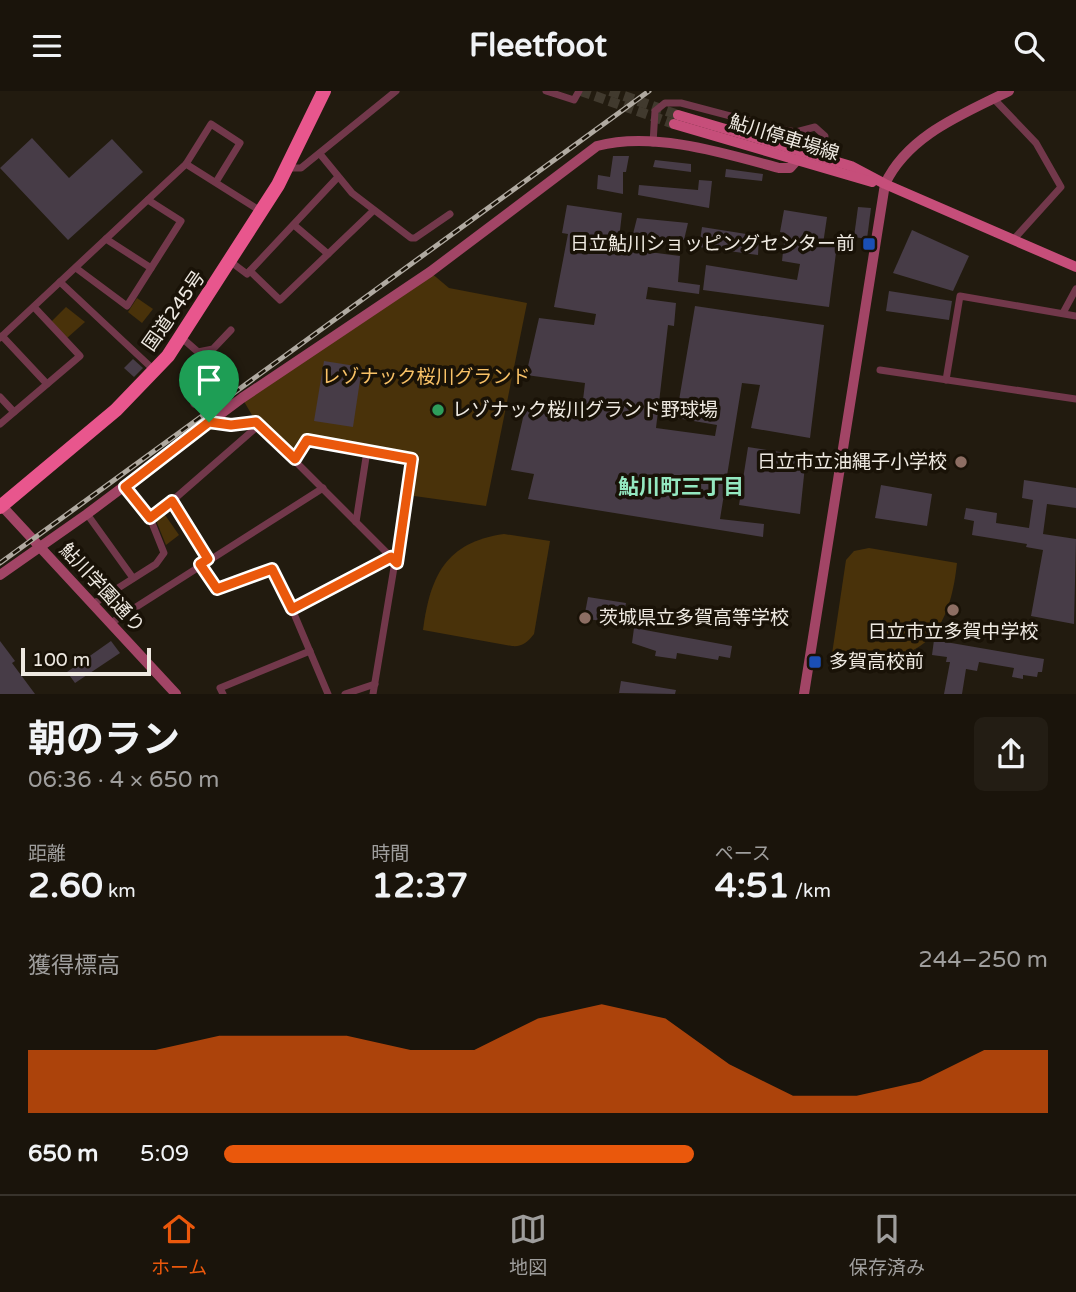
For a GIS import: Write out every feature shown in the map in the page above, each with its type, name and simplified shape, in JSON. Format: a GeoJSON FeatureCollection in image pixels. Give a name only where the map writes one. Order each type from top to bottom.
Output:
{"type":"FeatureCollection","features":[{"type":"Feature","properties":{"kind":"highway","name":"国道245号"},"geometry":{"type":"LineString","coordinates":[[1,506],[107,418],[155,372],[182,338],[288,168],[324,91]]}},
{"type":"Feature","properties":{"kind":"main road","name":"鮎川停車場線"},"geometry":{"type":"LineString","coordinates":[[885,184],[676,119],[851,166],[885,184],[1076,267]]}},
{"type":"Feature","properties":{"kind":"street"},"geometry":{"type":"LineString","coordinates":[[288,168],[301,168],[396,91]]}},
{"type":"Feature","properties":{"kind":"street"},"geometry":{"type":"LineString","coordinates":[[546,91],[568,101],[574,100],[579,91]]}},
{"type":"Feature","properties":{"kind":"street"},"geometry":{"type":"LineString","coordinates":[[804,694],[885,184],[896,165],[923,138],[953,119],[1009,91]]}},
{"type":"Feature","properties":{"kind":"street"},"geometry":{"type":"LineString","coordinates":[[993,99],[1036,143],[1061,187],[1013,240]]}},
{"type":"Feature","properties":{"kind":"street"},"geometry":{"type":"LineString","coordinates":[[653,143],[655,111],[665,103],[681,103],[796,132],[815,127],[825,136],[823,157]]}},
{"type":"Feature","properties":{"kind":"street"},"geometry":{"type":"LineString","coordinates":[[47,384],[1,337],[186,164],[211,124],[240,143],[216,182]]}},
{"type":"Feature","properties":{"kind":"street"},"geometry":{"type":"LineString","coordinates":[[0,575],[125,487],[209,422],[430,272],[597,146],[615,142],[687,147],[779,168],[790,168],[798,159]]}},
{"type":"Feature","properties":{"kind":"street"},"geometry":{"type":"LineString","coordinates":[[320,154],[338,177],[373,211],[415,238],[450,213]]}},
{"type":"Feature","properties":{"kind":"street"},"geometry":{"type":"LineString","coordinates":[[186,164],[262,212]]}},
{"type":"Feature","properties":{"kind":"street"},"geometry":{"type":"LineString","coordinates":[[231,262],[247,274],[338,177]]}},
{"type":"Feature","properties":{"kind":"street"},"geometry":{"type":"LineString","coordinates":[[76,268],[127,306],[181,221],[148,200]]}},
{"type":"Feature","properties":{"kind":"street"},"geometry":{"type":"LineString","coordinates":[[250,271],[280,300],[373,211]]}},
{"type":"Feature","properties":{"kind":"street"},"geometry":{"type":"LineString","coordinates":[[294,225],[328,254]]}},
{"type":"Feature","properties":{"kind":"street"},"geometry":{"type":"LineString","coordinates":[[106,239],[151,268]]}},
{"type":"Feature","properties":{"kind":"street"},"geometry":{"type":"LineString","coordinates":[[60,282],[155,372]]}},
{"type":"Feature","properties":{"kind":"street"},"geometry":{"type":"LineString","coordinates":[[1063,313],[1075,292]]}},
{"type":"Feature","properties":{"kind":"street"},"geometry":{"type":"LineString","coordinates":[[946,380],[960,296],[1076,316]]}},
{"type":"Feature","properties":{"kind":"street"},"geometry":{"type":"LineString","coordinates":[[0,424],[80,356],[34,307]]}},
{"type":"Feature","properties":{"kind":"street"},"geometry":{"type":"LineString","coordinates":[[198,352],[213,349],[231,330]]}},
{"type":"Feature","properties":{"kind":"street"},"geometry":{"type":"LineString","coordinates":[[182,338],[198,352],[222,384],[194,404]]}},
{"type":"Feature","properties":{"kind":"street"},"geometry":{"type":"LineString","coordinates":[[880,370],[1076,399]]}},
{"type":"Feature","properties":{"kind":"street"},"geometry":{"type":"LineString","coordinates":[[0,397],[14,412]]}},
{"type":"Feature","properties":{"kind":"street"},"geometry":{"type":"LineString","coordinates":[[209,422],[231,425],[256,422],[394,560]]}},
{"type":"Feature","properties":{"kind":"street"},"geometry":{"type":"LineString","coordinates":[[150,518],[259,425]]}},
{"type":"Feature","properties":{"kind":"street"},"geometry":{"type":"LineString","coordinates":[[295,459],[307,440],[412,459],[373,694]]}},
{"type":"Feature","properties":{"kind":"street"},"geometry":{"type":"LineString","coordinates":[[356,522],[367,451]]}},
{"type":"Feature","properties":{"kind":"street"},"geometry":{"type":"LineString","coordinates":[[93,604],[156,563],[164,553],[150,518],[125,487]]}},
{"type":"Feature","properties":{"kind":"street"},"geometry":{"type":"LineString","coordinates":[[111,623],[323,488]]}},
{"type":"Feature","properties":{"kind":"street"},"geometry":{"type":"LineString","coordinates":[[172,501],[217,589],[272,569],[328,694]]}},
{"type":"Feature","properties":{"kind":"street","name":"鮎川学園通り"},"geometry":{"type":"LineString","coordinates":[[1,506],[176,694]]}},
{"type":"Feature","properties":{"kind":"street"},"geometry":{"type":"LineString","coordinates":[[87,514],[133,578]]}},
{"type":"Feature","properties":{"kind":"street"},"geometry":{"type":"LineString","coordinates":[[292,609],[394,560]]}},
{"type":"Feature","properties":{"kind":"street"},"geometry":{"type":"LineString","coordinates":[[223,694],[220,688],[310,651]]}},
{"type":"Feature","properties":{"kind":"street"},"geometry":{"type":"LineString","coordinates":[[345,694],[375,684]]}},
{"type":"Feature","properties":{"kind":"green space","name":"レゾナック桜川グランド"},"geometry":{"type":"Polygon","coordinates":[[[430,272],[449,288],[527,303],[486,506],[407,495],[412,460],[307,440],[295,459],[256,422],[242,398],[430,272]]]}},
{"type":"Feature","properties":{"kind":"green space"},"geometry":{"type":"Polygon","coordinates":[[[137,298],[153,309],[142,323],[128,312],[137,298]]]}},
{"type":"Feature","properties":{"kind":"green space"},"geometry":{"type":"Polygon","coordinates":[[[66,307],[85,322],[67,338],[51,322],[66,307]]]}},
{"type":"Feature","properties":{"kind":"green space"},"geometry":{"type":"Polygon","coordinates":[[[163,512],[179,535],[166,545],[155,518],[163,512]]]}},
{"type":"Feature","properties":{"kind":"green space"},"geometry":{"type":"Polygon","coordinates":[[[504,534],[550,541],[532,637],[522,645],[512,646],[423,630],[430,593],[444,565],[468,545],[504,534]]]}},
{"type":"Feature","properties":{"kind":"green space"},"geometry":{"type":"Polygon","coordinates":[[[869,548],[957,563],[945,615],[935,632],[921,645],[904,654],[860,658],[832,654],[846,560],[854,551],[869,548]]]}},
{"type":"Feature","properties":{"kind":"building"},"geometry":{"type":"Polygon","coordinates":[[[32,138],[69,178],[112,139],[143,172],[68,240],[0,168],[32,138]]]}},
{"type":"Feature","properties":{"kind":"building"},"geometry":{"type":"Polygon","coordinates":[[[613,156],[629,156],[626,172],[623,172],[623,194],[597,189],[598,175],[610,177],[613,156]]]}},
{"type":"Feature","properties":{"kind":"building"},"geometry":{"type":"Polygon","coordinates":[[[655,160],[691,164],[691,172],[653,167],[655,160]]]}},
{"type":"Feature","properties":{"kind":"building"},"geometry":{"type":"Polygon","coordinates":[[[726,169],[763,174],[762,181],[725,177],[726,169]]]}},
{"type":"Feature","properties":{"kind":"building"},"geometry":{"type":"Polygon","coordinates":[[[699,180],[712,181],[709,208],[638,195],[639,185],[698,190],[699,180]]]}},
{"type":"Feature","properties":{"kind":"building"},"geometry":{"type":"Polygon","coordinates":[[[567,205],[622,213],[618,248],[680,256],[678,282],[700,285],[699,294],[648,287],[646,299],[676,303],[674,326],[668,325],[656,428],[715,436],[717,425],[676,418],[695,306],[824,325],[810,438],[751,428],[760,385],[742,383],[720,519],[764,524],[763,537],[528,499],[534,474],[511,470],[525,409],[581,417],[585,383],[526,375],[539,318],[594,325],[596,314],[554,307],[568,234],[562,233],[567,205]]]}},
{"type":"Feature","properties":{"kind":"building"},"geometry":{"type":"Polygon","coordinates":[[[858,207],[871,208],[867,239],[854,237],[858,207]]]}},
{"type":"Feature","properties":{"kind":"building"},"geometry":{"type":"Polygon","coordinates":[[[784,210],[827,217],[823,244],[837,245],[829,307],[703,290],[706,265],[797,280],[800,264],[782,261],[785,233],[780,232],[784,210]]]}},
{"type":"Feature","properties":{"kind":"building"},"geometry":{"type":"Polygon","coordinates":[[[637,218],[688,223],[684,240],[633,234],[637,218]]]}},
{"type":"Feature","properties":{"kind":"building"},"geometry":{"type":"Polygon","coordinates":[[[702,227],[759,236],[758,255],[699,247],[702,227]]]}},
{"type":"Feature","properties":{"kind":"building"},"geometry":{"type":"Polygon","coordinates":[[[912,230],[969,256],[953,291],[893,273],[912,230]]]}},
{"type":"Feature","properties":{"kind":"building"},"geometry":{"type":"Polygon","coordinates":[[[889,291],[952,301],[949,320],[886,311],[889,291]]]}},
{"type":"Feature","properties":{"kind":"building"},"geometry":{"type":"Polygon","coordinates":[[[133,359],[143,368],[134,377],[124,368],[133,359]]]}},
{"type":"Feature","properties":{"kind":"building"},"geometry":{"type":"Polygon","coordinates":[[[324,361],[362,367],[353,427],[314,421],[324,361]]]}},
{"type":"Feature","properties":{"kind":"building"},"geometry":{"type":"Polygon","coordinates":[[[748,447],[806,456],[800,514],[739,505],[748,447]]]}},
{"type":"Feature","properties":{"kind":"building"},"geometry":{"type":"Polygon","coordinates":[[[1024,480],[1076,488],[1076,508],[1047,504],[1043,534],[1076,539],[1074,624],[1031,616],[1043,550],[1026,547],[1027,544],[972,535],[974,521],[964,519],[966,508],[997,513],[996,523],[1029,528],[1033,500],[1022,498],[1024,480]]]}},
{"type":"Feature","properties":{"kind":"building"},"geometry":{"type":"Polygon","coordinates":[[[881,485],[932,494],[927,526],[875,518],[881,485]]]}},
{"type":"Feature","properties":{"kind":"building"},"geometry":{"type":"Polygon","coordinates":[[[588,597],[626,603],[622,625],[584,618],[588,597]]]}},
{"type":"Feature","properties":{"kind":"building"},"geometry":{"type":"Polygon","coordinates":[[[634,628],[732,646],[730,658],[719,656],[718,660],[677,653],[676,659],[655,656],[656,651],[632,643],[634,628]]]}},
{"type":"Feature","properties":{"kind":"building"},"geometry":{"type":"Polygon","coordinates":[[[934,640],[1044,659],[1042,672],[1038,672],[1037,677],[1023,675],[1023,679],[1012,677],[1014,668],[979,662],[977,671],[966,669],[962,694],[944,694],[950,662],[946,662],[947,657],[932,655],[934,640]]]}},
{"type":"Feature","properties":{"kind":"building"},"geometry":{"type":"Polygon","coordinates":[[[0,641],[15,661],[12,663],[35,694],[0,694],[0,641]]]}},
{"type":"Feature","properties":{"kind":"building"},"geometry":{"type":"Polygon","coordinates":[[[111,641],[120,653],[75,683],[67,672],[111,641]]]}},
{"type":"Feature","properties":{"kind":"building"},"geometry":{"type":"Polygon","coordinates":[[[621,681],[676,690],[675,694],[619,693],[621,681]]]}},
{"type":"Feature","properties":{"kind":"tunnel"},"geometry":{"type":"LineString","coordinates":[[581,91],[674,124]]}},
{"type":"Feature","properties":{"kind":"tunnel"},"geometry":{"type":"LineString","coordinates":[[610,91],[678,115]]}},
{"type":"Feature","properties":{"kind":"railway"},"geometry":{"type":"LineString","coordinates":[[0,563],[649,91]]}},
{"type":"Feature","properties":{"kind":"place","name":"日立鮎川ショッピングセンター前"},"geometry":{"type":"Point","coordinates":[869,244]}},
{"type":"Feature","properties":{"kind":"place","name":"レゾナック桜川グランド野球場"},"geometry":{"type":"Point","coordinates":[438,410]}},
{"type":"Feature","properties":{"kind":"place","name":"日立市立油縄子小学校"},"geometry":{"type":"Point","coordinates":[961,462]}},
{"type":"Feature","properties":{"kind":"place","name":"日立市立多賀中学校"},"geometry":{"type":"Point","coordinates":[953,610]}},
{"type":"Feature","properties":{"kind":"place","name":"茨城県立多賀高等学校"},"geometry":{"type":"Point","coordinates":[585,618]}},
{"type":"Feature","properties":{"kind":"place","name":"多賀高校前"},"geometry":{"type":"Point","coordinates":[815,662]}},
{"type":"Feature","properties":{"kind":"district","name":"鮎川町三丁目"},"geometry":{"type":"Point","coordinates":[681,487]}},
{"type":"Feature","properties":{"kind":"route"},"geometry":{"type":"LineString","coordinates":[[209,422],[231,425],[256,422],[295,459],[307,440],[412,459],[397,563],[391,557],[292,609],[272,569],[217,589],[200,564],[208,559],[172,501],[150,518],[125,487],[209,422]]}}]}
